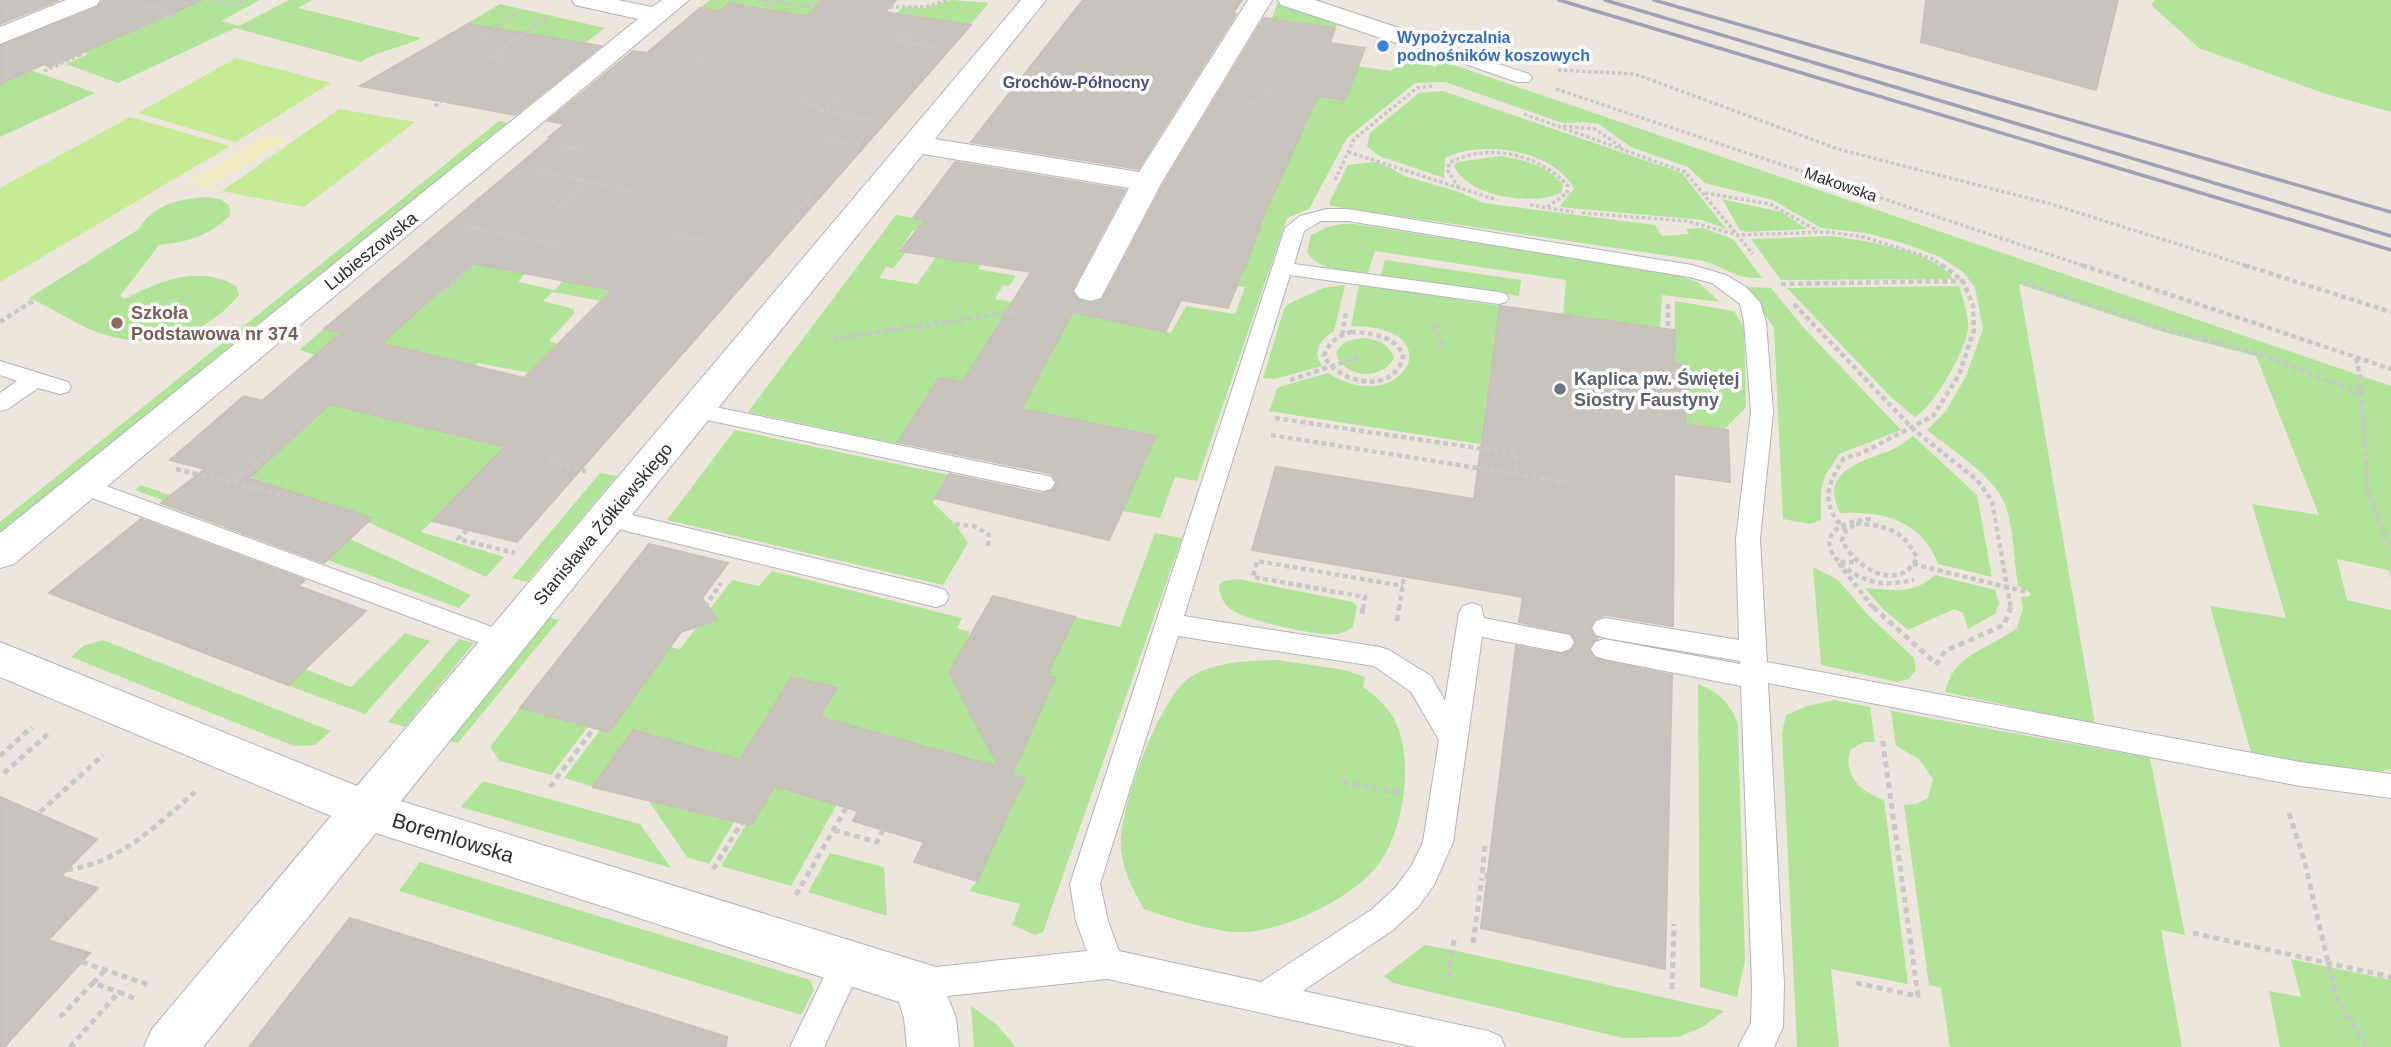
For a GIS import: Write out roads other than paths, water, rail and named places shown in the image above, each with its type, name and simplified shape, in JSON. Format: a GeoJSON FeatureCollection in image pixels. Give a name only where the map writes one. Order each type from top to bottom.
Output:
{"type":"FeatureCollection","features":[{"type":"Feature","properties":{"kind":"street"},"geometry":{"type":"LineString","coordinates":[[0,36],[88,0]]}},
{"type":"Feature","properties":{"kind":"street"},"geometry":{"type":"LineString","coordinates":[[584,0],[667,8]]}},
{"type":"Feature","properties":{"kind":"street","name":"Stanisława Żółkiewskiego"},"geometry":{"type":"LineString","coordinates":[[170,1047],[1034,0]]}},
{"type":"Feature","properties":{"kind":"street"},"geometry":{"type":"LineString","coordinates":[[1090,291],[1147,182],[1260,0]]}},
{"type":"Feature","properties":{"kind":"street"},"geometry":{"type":"LineString","coordinates":[[1290,0],[1396,35]]}},
{"type":"Feature","properties":{"kind":"street","name":"Lubieszowska"},"geometry":{"type":"LineString","coordinates":[[0,554],[667,8]]}},
{"type":"Feature","properties":{"kind":"street"},"geometry":{"type":"LineString","coordinates":[[916,144],[1147,182]]}},
{"type":"Feature","properties":{"kind":"street","name":"Boremlowska"},"geometry":{"type":"LineString","coordinates":[[0,659],[366,810],[918,984]]}},
{"type":"Feature","properties":{"kind":"street"},"geometry":{"type":"LineString","coordinates":[[918,984],[930,1018],[933,1047]]}},
{"type":"Feature","properties":{"kind":"lane"},"geometry":{"type":"LineString","coordinates":[[1396,35],[1523,78]]}},
{"type":"Feature","properties":{"kind":"lane"},"geometry":{"type":"LineString","coordinates":[[1108,964],[1092,922],[1085,884],[1295,228],[1304,220],[1318,215],[1334,214],[1692,271],[1719,279],[1739,291],[1753,310],[1762,412],[1748,539],[1768,985],[1767,1027],[1755,1047]]}},
{"type":"Feature","properties":{"kind":"lane"},"geometry":{"type":"LineString","coordinates":[[1282,268],[1499,298]]}},
{"type":"Feature","properties":{"kind":"lane"},"geometry":{"type":"LineString","coordinates":[[0,368],[60,387]]}},
{"type":"Feature","properties":{"kind":"lane"},"geometry":{"type":"LineString","coordinates":[[0,404],[35,379]]}},
{"type":"Feature","properties":{"kind":"lane"},"geometry":{"type":"LineString","coordinates":[[696,411],[1043,483]]}},
{"type":"Feature","properties":{"kind":"lane"},"geometry":{"type":"LineString","coordinates":[[84,486],[505,642]]}},
{"type":"Feature","properties":{"kind":"lane"},"geometry":{"type":"LineString","coordinates":[[607,518],[936,597]]}},
{"type":"Feature","properties":{"kind":"lane"},"geometry":{"type":"LineString","coordinates":[[1265,998],[1382,920],[1406,897],[1423,875],[1438,842],[1471,619],[1561,642]]}},
{"type":"Feature","properties":{"kind":"lane"},"geometry":{"type":"LineString","coordinates":[[1168,624],[1380,657],[1421,684],[1453,739]]}},
{"type":"Feature","properties":{"kind":"lane"},"geometry":{"type":"LineString","coordinates":[[1604,639],[2275,769],[2391,786]]}},
{"type":"Feature","properties":{"kind":"lane"},"geometry":{"type":"LineString","coordinates":[[807,1047],[848,961]]}},
{"type":"Feature","properties":{"kind":"lane"},"geometry":{"type":"LineString","coordinates":[[918,984],[1108,964],[1488,1047]]}},
{"type":"Feature","properties":{"kind":"railway"},"geometry":{"type":"LineString","coordinates":[[1559,0],[2391,250]]}},
{"type":"Feature","properties":{"kind":"railway"},"geometry":{"type":"LineString","coordinates":[[1605,0],[2391,236]]}},
{"type":"Feature","properties":{"kind":"railway"},"geometry":{"type":"LineString","coordinates":[[1654,0],[2391,212]]}},
{"type":"Feature","properties":{"kind":"place","name":"Wypożyczalnia podnośników koszowych"},"geometry":{"type":"Point","coordinates":[1383,46]}},
{"type":"Feature","properties":{"kind":"place","name":"Szkoła Podstawowa nr 374"},"geometry":{"type":"Point","coordinates":[117,323]}},
{"type":"Feature","properties":{"kind":"place","name":"Kaplica pw. Świętej Siostry Faustyny"},"geometry":{"type":"Point","coordinates":[1560,389]}},
{"type":"Feature","properties":{"kind":"district","name":"Grochów-Północny"},"geometry":{"type":"Point","coordinates":[1076,82]}}]}
